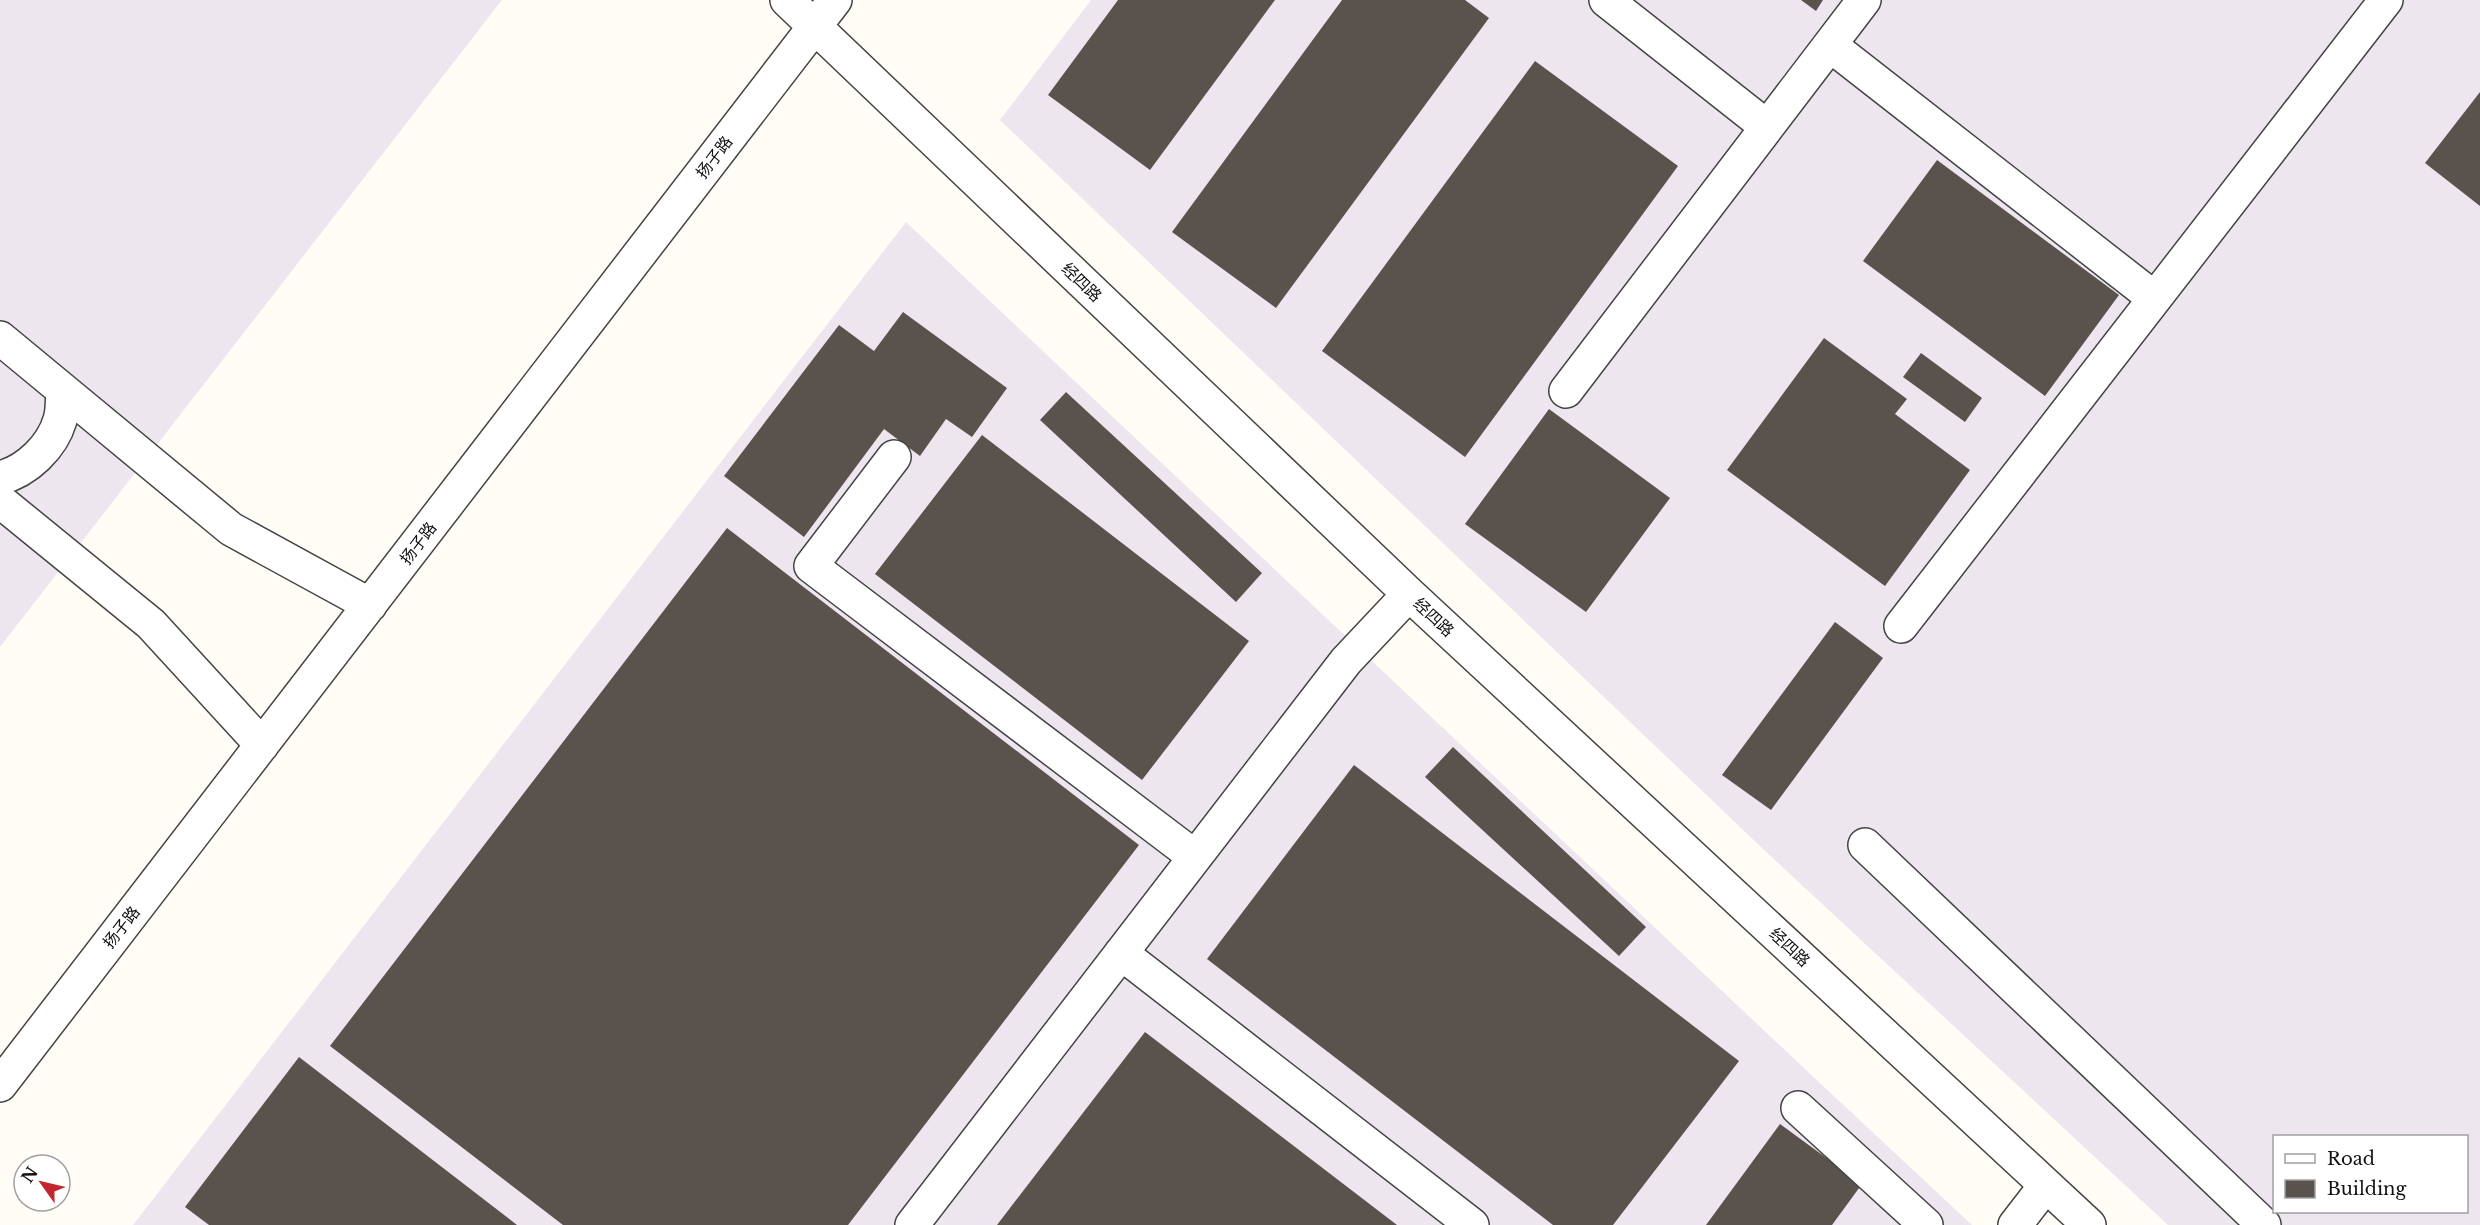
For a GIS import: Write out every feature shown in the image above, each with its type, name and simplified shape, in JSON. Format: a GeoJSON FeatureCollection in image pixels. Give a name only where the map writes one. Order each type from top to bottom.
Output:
{"type":"FeatureCollection","features":[{"type":"Feature","properties":{"kind":"street","name":"经四路"},"geometry":{"type":"LineString","coordinates":[[787,0],[1409,594],[2089,1225]]}},
{"type":"Feature","properties":{"kind":"street","name":"扬子路"},"geometry":{"type":"LineString","coordinates":[[0,1085],[835,0]]}},
{"type":"Feature","properties":{"kind":"street"},"geometry":{"type":"LineString","coordinates":[[1606,0],[1767,127]]}},
{"type":"Feature","properties":{"kind":"street"},"geometry":{"type":"LineString","coordinates":[[1566,391],[1864,0]]}},
{"type":"Feature","properties":{"kind":"street"},"geometry":{"type":"LineString","coordinates":[[1901,626],[2386,0]]}},
{"type":"Feature","properties":{"kind":"street"},"geometry":{"type":"LineString","coordinates":[[1830,45],[2154,298]]}},
{"type":"Feature","properties":{"kind":"street"},"geometry":{"type":"LineString","coordinates":[[0,338],[231,529],[370,605]]}},
{"type":"Feature","properties":{"kind":"street"},"geometry":{"type":"LineString","coordinates":[[0,478],[8,476],[33,460],[51,441],[61,418],[63,391]]}},
{"type":"Feature","properties":{"kind":"street"},"geometry":{"type":"LineString","coordinates":[[894,458],[811,566],[1195,857]]}},
{"type":"Feature","properties":{"kind":"street"},"geometry":{"type":"LineString","coordinates":[[0,501],[151,624],[262,745]]}},
{"type":"Feature","properties":{"kind":"street"},"geometry":{"type":"LineString","coordinates":[[912,1225],[1346,661],[1409,594]]}},
{"type":"Feature","properties":{"kind":"street"},"geometry":{"type":"LineString","coordinates":[[1865,845],[2264,1225]]}},
{"type":"Feature","properties":{"kind":"street"},"geometry":{"type":"LineString","coordinates":[[1121,953],[1472,1225]]}},
{"type":"Feature","properties":{"kind":"street"},"geometry":{"type":"LineString","coordinates":[[1798,1108],[1926,1225]]}},
{"type":"Feature","properties":{"kind":"street"},"geometry":{"type":"LineString","coordinates":[[2015,1225],[2046,1185]]}},
{"type":"Feature","properties":{"kind":"shaded area"},"geometry":{"type":"Polygon","coordinates":[[[0,0],[502,0],[0,647],[0,0]]]}},
{"type":"Feature","properties":{"kind":"shaded area"},"geometry":{"type":"Polygon","coordinates":[[[1091,0],[2480,0],[2480,1225],[2168,1225],[1763,849],[1000,120],[1091,0]]]}},
{"type":"Feature","properties":{"kind":"shaded area"},"geometry":{"type":"Polygon","coordinates":[[[906,222],[1806,1070],[1972,1225],[133,1225],[906,222]]]}},
{"type":"Feature","properties":{"kind":"building"},"geometry":{"type":"Polygon","coordinates":[[[1118,0],[1275,0],[1150,170],[1048,95],[1118,0]]]}},
{"type":"Feature","properties":{"kind":"building"},"geometry":{"type":"Polygon","coordinates":[[[1342,0],[1465,0],[1489,18],[1276,308],[1172,232],[1342,0]]]}},
{"type":"Feature","properties":{"kind":"building"},"geometry":{"type":"Polygon","coordinates":[[[1801,0],[1823,0],[1816,11],[1801,0]]]}},
{"type":"Feature","properties":{"kind":"building"},"geometry":{"type":"Polygon","coordinates":[[[1535,61],[1678,166],[1465,457],[1322,351],[1535,61]]]}},
{"type":"Feature","properties":{"kind":"building"},"geometry":{"type":"Polygon","coordinates":[[[2480,92],[2480,206],[2425,163],[2480,92]]]}},
{"type":"Feature","properties":{"kind":"building"},"geometry":{"type":"Polygon","coordinates":[[[1937,160],[2119,295],[2045,396],[1863,261],[1937,160]]]}},
{"type":"Feature","properties":{"kind":"building"},"geometry":{"type":"Polygon","coordinates":[[[903,312],[1007,388],[972,437],[946,419],[920,456],[884,429],[804,537],[724,476],[839,325],[874,351],[903,312]]]}},
{"type":"Feature","properties":{"kind":"building"},"geometry":{"type":"Polygon","coordinates":[[[1824,338],[1907,399],[1895,414],[1970,470],[1885,586],[1727,470],[1824,338]]]}},
{"type":"Feature","properties":{"kind":"building"},"geometry":{"type":"Polygon","coordinates":[[[1921,353],[1982,398],[1965,422],[1903,377],[1921,353]]]}},
{"type":"Feature","properties":{"kind":"building"},"geometry":{"type":"Polygon","coordinates":[[[1066,392],[1262,573],[1236,602],[1040,420],[1066,392]]]}},
{"type":"Feature","properties":{"kind":"building"},"geometry":{"type":"Polygon","coordinates":[[[1549,409],[1670,498],[1586,612],[1465,524],[1549,409]]]}},
{"type":"Feature","properties":{"kind":"building"},"geometry":{"type":"Polygon","coordinates":[[[982,435],[1249,641],[1142,780],[875,574],[982,435]]]}},
{"type":"Feature","properties":{"kind":"building"},"geometry":{"type":"Polygon","coordinates":[[[727,528],[1139,845],[848,1225],[563,1225],[330,1046],[727,528]]]}},
{"type":"Feature","properties":{"kind":"building"},"geometry":{"type":"Polygon","coordinates":[[[1835,622],[1883,658],[1771,810],[1722,775],[1835,622]]]}},
{"type":"Feature","properties":{"kind":"building"},"geometry":{"type":"Polygon","coordinates":[[[1453,747],[1646,927],[1619,956],[1425,777],[1453,747]]]}},
{"type":"Feature","properties":{"kind":"building"},"geometry":{"type":"Polygon","coordinates":[[[1354,765],[1739,1061],[1613,1225],[1553,1225],[1207,959],[1354,765]]]}},
{"type":"Feature","properties":{"kind":"building"},"geometry":{"type":"Polygon","coordinates":[[[1145,1032],[1397,1225],[997,1225],[1145,1032]]]}},
{"type":"Feature","properties":{"kind":"building"},"geometry":{"type":"Polygon","coordinates":[[[299,1057],[517,1225],[209,1225],[185,1207],[299,1057]]]}},
{"type":"Feature","properties":{"kind":"building"},"geometry":{"type":"Polygon","coordinates":[[[1780,1124],[1862,1184],[1832,1225],[1706,1225],[1780,1124]]]}}]}
